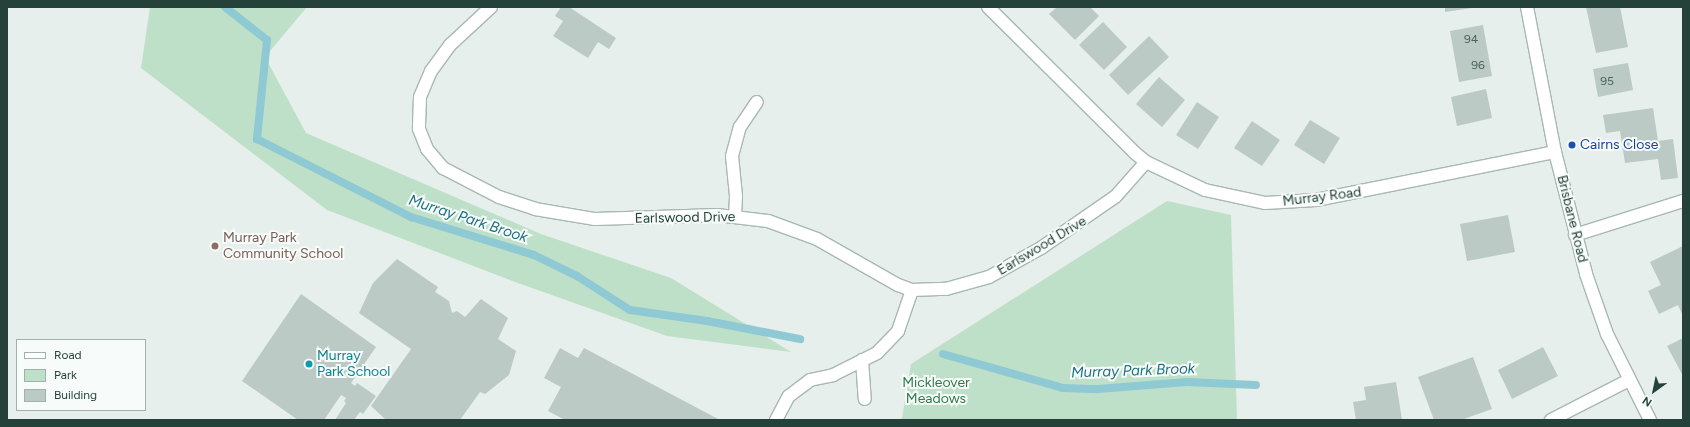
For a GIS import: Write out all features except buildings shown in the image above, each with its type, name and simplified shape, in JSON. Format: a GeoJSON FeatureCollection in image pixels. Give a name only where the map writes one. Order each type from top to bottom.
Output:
{"type":"FeatureCollection","features":[{"type":"Feature","properties":{"kind":"street","name":"Earlswood Drive"},"geometry":{"type":"LineString","coordinates":[[491,7],[450,45],[431,71],[420,97],[418,118],[422,138],[434,159],[443,168],[499,197],[535,209],[572,216],[620,219],[735,216],[768,221],[793,229],[898,285],[912,290],[946,289],[969,285],[1012,266],[1095,213],[1116,196],[1146,162]]}},
{"type":"Feature","properties":{"kind":"street","name":"Murray Road"},"geometry":{"type":"LineString","coordinates":[[988,7],[1112,132],[1146,162],[1205,190],[1265,203],[1291,203],[1344,196],[1555,152]]}},
{"type":"Feature","properties":{"kind":"street","name":"Brisbane Road"},"geometry":{"type":"LineString","coordinates":[[1527,7],[1555,152],[1597,309],[1629,380],[1650,420]]}},
{"type":"Feature","properties":{"kind":"street"},"geometry":{"type":"LineString","coordinates":[[735,216],[736,196],[732,156],[740,127],[757,102]]}},
{"type":"Feature","properties":{"kind":"street"},"geometry":{"type":"LineString","coordinates":[[1576,235],[1683,201]]}},
{"type":"Feature","properties":{"kind":"street"},"geometry":{"type":"LineString","coordinates":[[776,420],[789,396],[810,380],[833,375],[877,353],[898,331],[912,290]]}},
{"type":"Feature","properties":{"kind":"street"},"geometry":{"type":"LineString","coordinates":[[862,360],[865,399]]}},
{"type":"Feature","properties":{"kind":"street"},"geometry":{"type":"LineString","coordinates":[[1551,420],[1629,380]]}},
{"type":"Feature","properties":{"kind":"green space"},"geometry":{"type":"Polygon","coordinates":[[[150,7],[307,7],[265,57],[306,133],[541,234],[671,278],[791,352],[667,336],[518,283],[327,210],[141,68],[150,7]]]}},
{"type":"Feature","properties":{"kind":"green space","name":"Mickleover Meadows"},"geometry":{"type":"Polygon","coordinates":[[[1167,201],[1231,215],[1237,420],[900,420],[902,418],[911,364],[1167,201]]]}},
{"type":"Feature","properties":{"kind":"waterway","name":"Murray Park Brook"},"geometry":{"type":"LineString","coordinates":[[225,7],[267,40],[257,139],[411,217],[534,255],[577,276],[630,310],[707,321],[800,339]]}},
{"type":"Feature","properties":{"kind":"waterway","name":"Murray Park Brook"},"geometry":{"type":"LineString","coordinates":[[943,354],[1063,388],[1098,389],[1187,382],[1256,385]]}},
{"type":"Feature","properties":{"kind":"place","name":"Cairns Close"},"geometry":{"type":"Point","coordinates":[1572,145]}},
{"type":"Feature","properties":{"kind":"place","name":"Murray Park Community School"},"geometry":{"type":"Point","coordinates":[215,246]}},
{"type":"Feature","properties":{"kind":"place","name":"Murray Park School"},"geometry":{"type":"Point","coordinates":[309,364]}}]}
